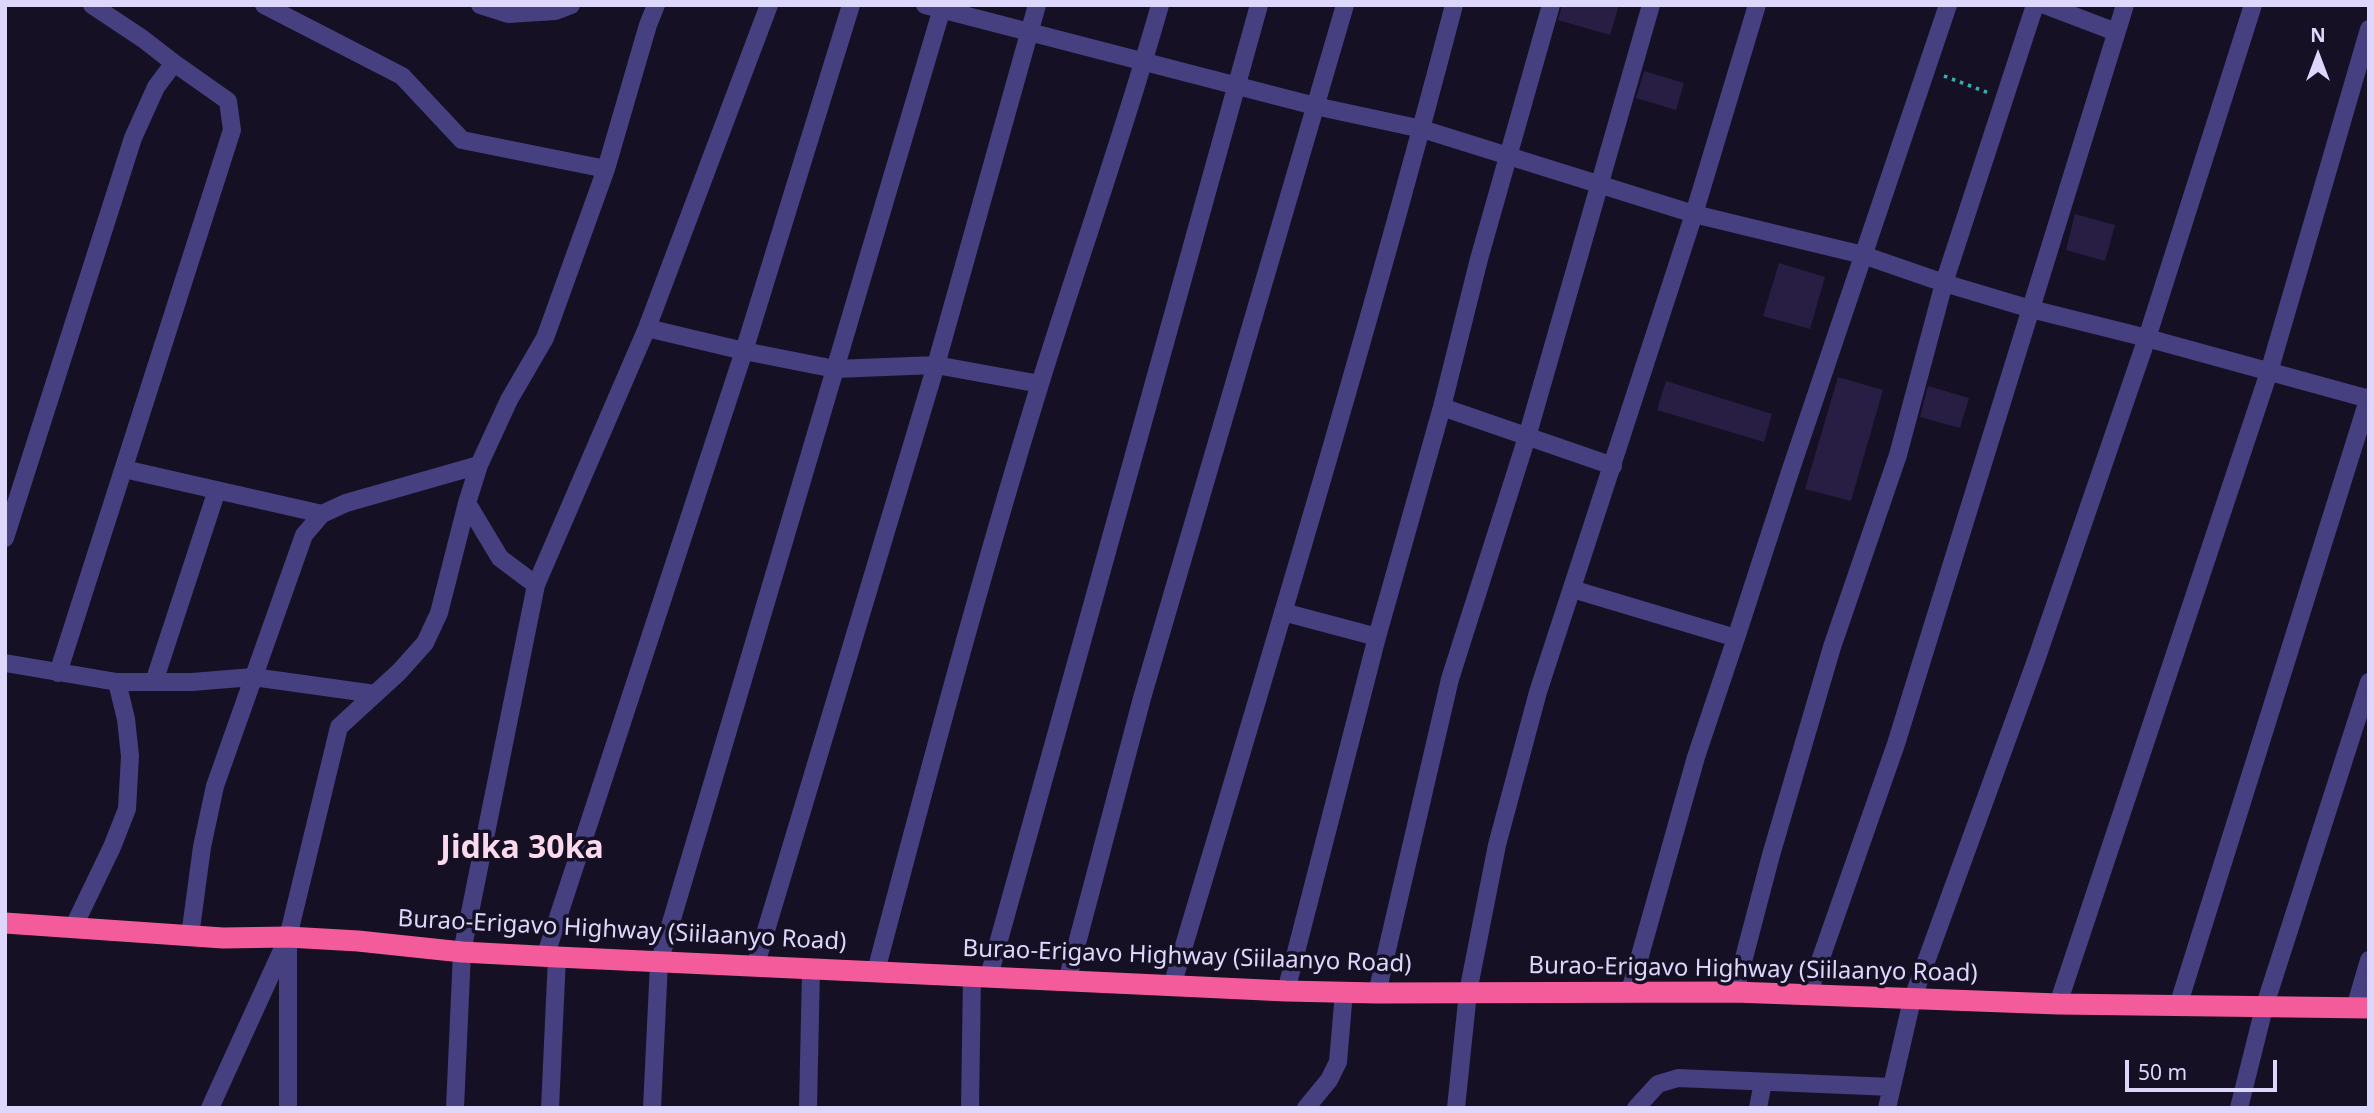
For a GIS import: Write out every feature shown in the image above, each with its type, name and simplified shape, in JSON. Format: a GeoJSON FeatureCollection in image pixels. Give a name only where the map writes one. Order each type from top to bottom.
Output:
{"type":"FeatureCollection","features":[{"type":"Feature","properties":{"kind":"highway","name":"Burao-Erigavo Highway (Siilaanyo Road)"},"geometry":{"type":"LineString","coordinates":[[5,923],[223,938],[288,937],[358,941],[462,952],[659,963],[1286,991],[1735,992],[2058,1004],[2362,1008]]}},
{"type":"Feature","properties":{"kind":"street"},"geometry":{"type":"LineString","coordinates":[[58,673],[232,130],[228,101],[92,5]]}},
{"type":"Feature","properties":{"kind":"street"},"geometry":{"type":"LineString","coordinates":[[264,5],[402,76],[462,140],[606,169]]}},
{"type":"Feature","properties":{"kind":"street"},"geometry":{"type":"LineString","coordinates":[[480,5],[508,14],[555,11],[571,5]]}},
{"type":"Feature","properties":{"kind":"street"},"geometry":{"type":"LineString","coordinates":[[210,1108],[288,937],[339,727],[425,643],[439,613],[479,465],[509,400],[545,338],[606,169],[656,5]]}},
{"type":"Feature","properties":{"kind":"street"},"geometry":{"type":"LineString","coordinates":[[455,1108],[462,952],[536,585],[647,328],[769,5]]}},
{"type":"Feature","properties":{"kind":"street"},"geometry":{"type":"LineString","coordinates":[[550,1108],[551,957],[851,5]]}},
{"type":"Feature","properties":{"kind":"street"},"geometry":{"type":"LineString","coordinates":[[755,967],[936,365],[1037,5]]}},
{"type":"Feature","properties":{"kind":"street"},"geometry":{"type":"LineString","coordinates":[[876,971],[991,545],[1160,5]]}},
{"type":"Feature","properties":{"kind":"street"},"geometry":{"type":"LineString","coordinates":[[970,1108],[981,976],[1259,5]]}},
{"type":"Feature","properties":{"kind":"street"},"geometry":{"type":"LineString","coordinates":[[1067,981],[1142,698],[1345,5]]}},
{"type":"Feature","properties":{"kind":"street"},"geometry":{"type":"LineString","coordinates":[[1172,986],[1422,129],[1454,5]]}},
{"type":"Feature","properties":{"kind":"street"},"geometry":{"type":"LineString","coordinates":[[1286,991],[1377,636],[1551,5]]}},
{"type":"Feature","properties":{"kind":"street"},"geometry":{"type":"LineString","coordinates":[[1377,993],[1450,679],[1527,437],[1651,5]]}},
{"type":"Feature","properties":{"kind":"street"},"geometry":{"type":"LineString","coordinates":[[1456,1108],[1468,992],[1497,845],[1538,692],[1694,214],[1757,5]]}},
{"type":"Feature","properties":{"kind":"street"},"geometry":{"type":"LineString","coordinates":[[1630,991],[1696,757],[1948,5]]}},
{"type":"Feature","properties":{"kind":"street"},"geometry":{"type":"LineString","coordinates":[[1735,992],[1771,855],[1824,673],[1898,455],[1944,283],[2035,5]]}},
{"type":"Feature","properties":{"kind":"street"},"geometry":{"type":"LineString","coordinates":[[2045,5],[2116,32]]}},
{"type":"Feature","properties":{"kind":"street"},"geometry":{"type":"LineString","coordinates":[[1808,995],[1896,744],[2125,5]]}},
{"type":"Feature","properties":{"kind":"street"},"geometry":{"type":"LineString","coordinates":[[1887,1108],[1912,1000],[2035,663],[2147,338],[2253,5]]}},
{"type":"Feature","properties":{"kind":"street"},"geometry":{"type":"LineString","coordinates":[[652,1108],[659,963],[835,369],[937,7],[1315,106],[1422,129],[1694,214],[1863,255],[2031,309],[2369,399],[2178,1006]]}},
{"type":"Feature","properties":{"kind":"street"},"geometry":{"type":"LineString","coordinates":[[2058,1004],[2269,372],[2369,29]]}},
{"type":"Feature","properties":{"kind":"street"},"geometry":{"type":"LineString","coordinates":[[5,538],[132,138],[156,87],[174,62]]}},
{"type":"Feature","properties":{"kind":"street"},"geometry":{"type":"LineString","coordinates":[[647,328],[835,369],[936,365],[1040,384]]}},
{"type":"Feature","properties":{"kind":"street"},"geometry":{"type":"LineString","coordinates":[[1442,407],[1613,466]]}},
{"type":"Feature","properties":{"kind":"street"},"geometry":{"type":"LineString","coordinates":[[190,936],[202,847],[215,786],[304,535],[322,514],[346,503],[479,465]]}},
{"type":"Feature","properties":{"kind":"street"},"geometry":{"type":"LineString","coordinates":[[124,469],[322,514]]}},
{"type":"Feature","properties":{"kind":"street"},"geometry":{"type":"LineString","coordinates":[[154,682],[217,490]]}},
{"type":"Feature","properties":{"kind":"street"},"geometry":{"type":"LineString","coordinates":[[467,503],[500,558],[536,585]]}},
{"type":"Feature","properties":{"kind":"street"},"geometry":{"type":"LineString","coordinates":[[1572,589],[1736,638]]}},
{"type":"Feature","properties":{"kind":"street"},"geometry":{"type":"LineString","coordinates":[[1283,612],[1377,636]]}},
{"type":"Feature","properties":{"kind":"street"},"geometry":{"type":"LineString","coordinates":[[5,663],[117,682],[192,682],[253,677],[374,694]]}},
{"type":"Feature","properties":{"kind":"street"},"geometry":{"type":"LineString","coordinates":[[73,928],[112,848],[127,809],[130,756],[117,682]]}},
{"type":"Feature","properties":{"kind":"street"},"geometry":{"type":"LineString","coordinates":[[2239,1108],[2264,1008],[2369,682]]}},
{"type":"Feature","properties":{"kind":"street"},"geometry":{"type":"LineString","coordinates":[[288,937],[288,1108]]}},
{"type":"Feature","properties":{"kind":"street"},"geometry":{"type":"LineString","coordinates":[[2362,1008],[2369,960]]}},
{"type":"Feature","properties":{"kind":"street"},"geometry":{"type":"LineString","coordinates":[[808,1108],[811,970]]}},
{"type":"Feature","properties":{"kind":"street"},"geometry":{"type":"LineString","coordinates":[[1306,1108],[1329,1080],[1338,1062],[1344,992]]}},
{"type":"Feature","properties":{"kind":"street"},"geometry":{"type":"LineString","coordinates":[[1636,1108],[1658,1084],[1678,1078],[1892,1087]]}},
{"type":"Feature","properties":{"kind":"street"},"geometry":{"type":"LineString","coordinates":[[1758,1108],[1763,1082]]}},
{"type":"Feature","properties":{"kind":"path"},"geometry":{"type":"LineString","coordinates":[[1925,69],[2003,98]]}},
{"type":"Feature","properties":{"kind":"building"},"geometry":{"type":"Polygon","coordinates":[[[1562,5],[1619,5],[1610,35],[1558,20],[1562,5]]]}},
{"type":"Feature","properties":{"kind":"building"},"geometry":{"type":"Polygon","coordinates":[[[1644,71],[1684,83],[1676,110],[1636,98],[1644,71]]]}},
{"type":"Feature","properties":{"kind":"building"},"geometry":{"type":"Polygon","coordinates":[[[2075,214],[2115,225],[2105,261],[2066,250],[2075,214]]]}},
{"type":"Feature","properties":{"kind":"building"},"geometry":{"type":"Polygon","coordinates":[[[1779,263],[1825,277],[1810,329],[1763,316],[1779,263]]]}},
{"type":"Feature","properties":{"kind":"building"},"geometry":{"type":"Polygon","coordinates":[[[1838,377],[1883,390],[1851,501],[1805,489],[1838,377]]]}},
{"type":"Feature","properties":{"kind":"building"},"geometry":{"type":"Polygon","coordinates":[[[1666,381],[1772,414],[1764,442],[1657,410],[1666,381]]]}},
{"type":"Feature","properties":{"kind":"building"},"geometry":{"type":"Polygon","coordinates":[[[1928,386],[1969,398],[1960,428],[1920,417],[1928,386]]]}},
{"type":"Feature","properties":{"kind":"district","name":"Jidka 30ka"},"geometry":{"type":"Point","coordinates":[522,849]}}]}
